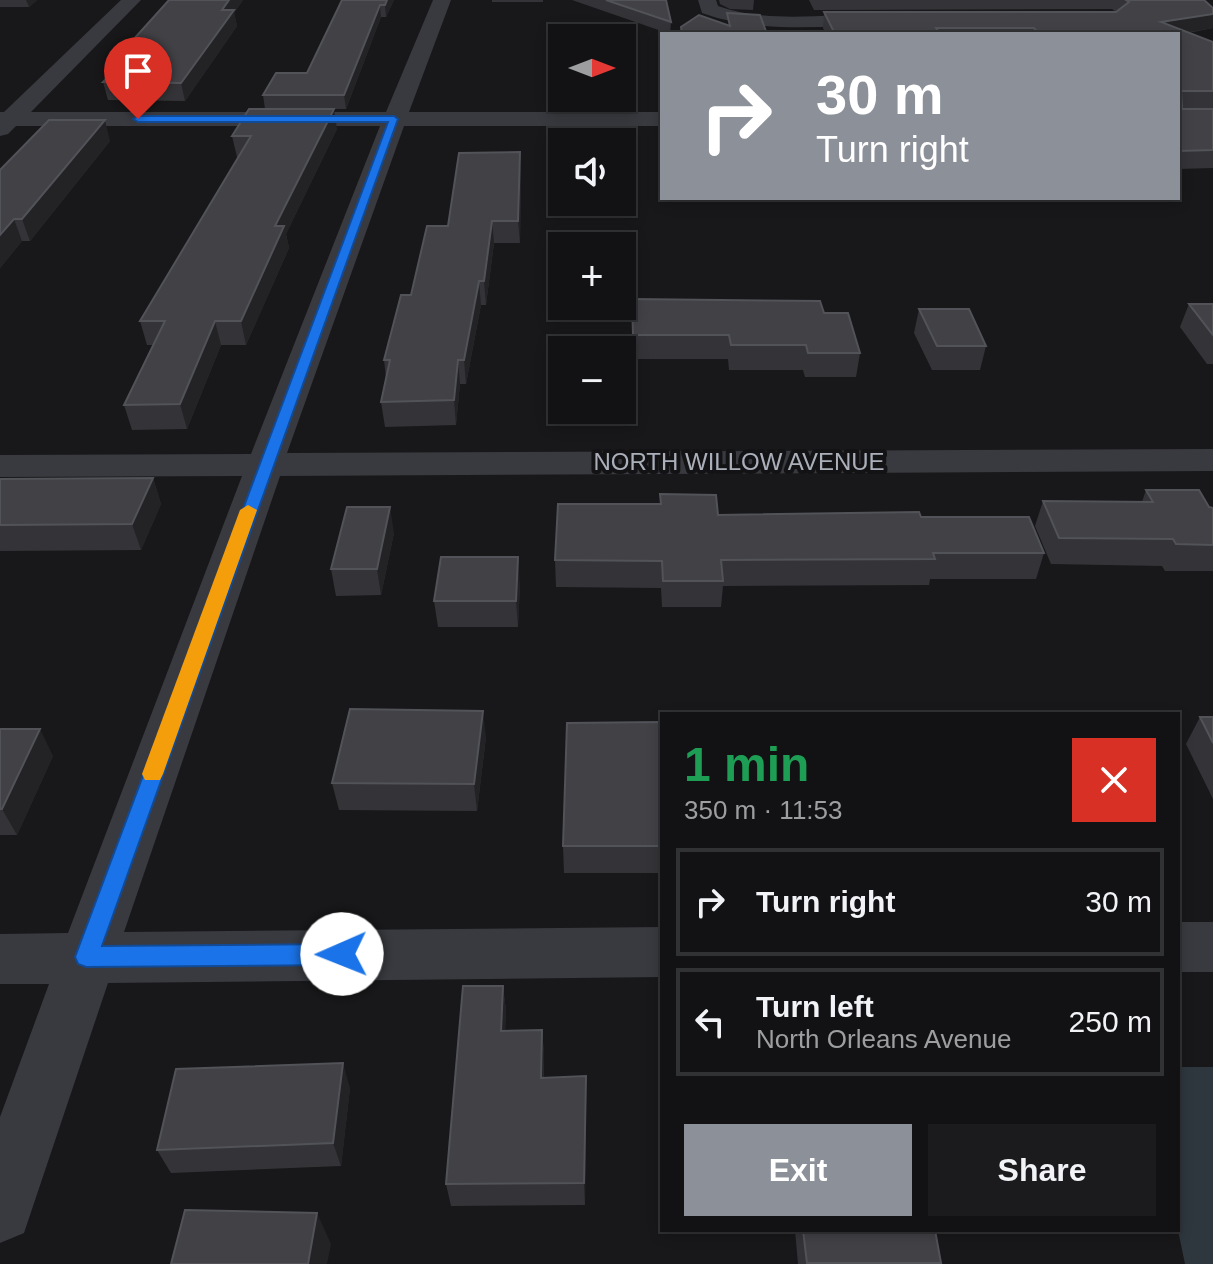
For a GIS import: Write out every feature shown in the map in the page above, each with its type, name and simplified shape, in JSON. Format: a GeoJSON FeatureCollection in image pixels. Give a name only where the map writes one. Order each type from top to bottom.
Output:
{"type":"FeatureCollection","features":[{"type":"Feature","properties":{"kind":"street"},"geometry":{"type":"LineString","coordinates":[[3,122],[132,0]]}},
{"type":"Feature","properties":{"kind":"street"},"geometry":{"type":"LineString","coordinates":[[0,1209],[86,957],[266,463],[394,119],[442,0]]}},
{"type":"Feature","properties":{"kind":"street"},"geometry":{"type":"LineString","coordinates":[[707,0],[709,9],[725,17],[907,19]]}},
{"type":"Feature","properties":{"kind":"street"},"geometry":{"type":"LineString","coordinates":[[3,122],[660,119]]}},
{"type":"Feature","properties":{"kind":"street","name":"NORTH WILLOW AVENUE"},"geometry":{"type":"LineString","coordinates":[[0,466],[1213,460]]}},
{"type":"Feature","properties":{"kind":"street"},"geometry":{"type":"LineString","coordinates":[[1180,947],[1213,947]]}},
{"type":"Feature","properties":{"kind":"street"},"geometry":{"type":"LineString","coordinates":[[0,959],[660,952]]}},
{"type":"Feature","properties":{"kind":"shaded area"},"geometry":{"type":"Polygon","coordinates":[[[1180,1067],[1213,1067],[1213,1264],[1185,1264],[1178,1232],[1180,1067]]]}},
{"type":"Feature","properties":{"kind":"building"},"geometry":{"type":"Polygon","coordinates":[[[169,0],[229,0],[222,10],[234,10],[181,83],[103,82],[134,51],[123,51],[169,0]]]}},
{"type":"Feature","properties":{"kind":"building"},"geometry":{"type":"Polygon","coordinates":[[[342,0],[387,0],[385,5],[380,5],[344,95],[263,95],[276,73],[307,73],[342,0]]]}},
{"type":"Feature","properties":{"kind":"building"},"geometry":{"type":"Polygon","coordinates":[[[606,0],[666,0],[671,22],[606,0]]]}},
{"type":"Feature","properties":{"kind":"building"},"geometry":{"type":"Polygon","coordinates":[[[1126,0],[1204,0],[1213,8],[1213,14],[1161,22],[1213,42],[1213,91],[1181,91],[1182,109],[1213,109],[1213,150],[1180,151],[1180,32],[936,28],[939,32],[834,32],[824,12],[1116,12],[1129,2],[1126,0]]]}},
{"type":"Feature","properties":{"kind":"building"},"geometry":{"type":"Polygon","coordinates":[[[727,13],[760,15],[766,32],[682,32],[681,27],[699,15],[730,26],[727,13]]]}},
{"type":"Feature","properties":{"kind":"building"},"geometry":{"type":"Polygon","coordinates":[[[249,109],[334,109],[275,226],[284,226],[241,321],[215,321],[180,404],[124,405],[165,321],[140,321],[251,136],[232,136],[249,109]]]}},
{"type":"Feature","properties":{"kind":"building"},"geometry":{"type":"Polygon","coordinates":[[[49,120],[105,120],[22,219],[14,219],[0,235],[0,170],[49,120]]]}},
{"type":"Feature","properties":{"kind":"building"},"geometry":{"type":"Polygon","coordinates":[[[520,152],[518,221],[492,221],[484,281],[479,281],[464,360],[458,360],[454,400],[381,402],[390,360],[384,360],[401,295],[411,295],[427,226],[448,226],[459,153],[520,152]]]}},
{"type":"Feature","properties":{"kind":"building"},"geometry":{"type":"Polygon","coordinates":[[[636,299],[820,301],[824,313],[848,313],[860,353],[808,353],[806,345],[731,345],[729,335],[633,335],[636,299]]]}},
{"type":"Feature","properties":{"kind":"building"},"geometry":{"type":"Polygon","coordinates":[[[1189,304],[1213,304],[1213,335],[1189,304]]]}},
{"type":"Feature","properties":{"kind":"building"},"geometry":{"type":"Polygon","coordinates":[[[919,309],[969,309],[986,346],[937,346],[919,309]]]}},
{"type":"Feature","properties":{"kind":"building"},"geometry":{"type":"Polygon","coordinates":[[[153,478],[132,524],[0,525],[0,479],[153,478]]]}},
{"type":"Feature","properties":{"kind":"building"},"geometry":{"type":"Polygon","coordinates":[[[1146,490],[1199,490],[1209,507],[1213,508],[1213,545],[1176,544],[1173,539],[1059,538],[1043,501],[1153,502],[1146,490]]]}},
{"type":"Feature","properties":{"kind":"building"},"geometry":{"type":"Polygon","coordinates":[[[660,494],[716,495],[718,515],[919,512],[921,517],[1029,517],[1044,553],[933,553],[935,559],[721,560],[723,581],[663,581],[662,561],[555,560],[558,504],[661,504],[660,494]]]}},
{"type":"Feature","properties":{"kind":"building"},"geometry":{"type":"Polygon","coordinates":[[[347,507],[390,507],[377,569],[331,569],[347,507]]]}},
{"type":"Feature","properties":{"kind":"building"},"geometry":{"type":"Polygon","coordinates":[[[441,557],[518,557],[516,601],[434,601],[441,557]]]}},
{"type":"Feature","properties":{"kind":"building"},"geometry":{"type":"Polygon","coordinates":[[[350,709],[483,711],[474,784],[332,783],[350,709]]]}},
{"type":"Feature","properties":{"kind":"building"},"geometry":{"type":"Polygon","coordinates":[[[1200,717],[1213,717],[1213,743],[1200,717]]]}},
{"type":"Feature","properties":{"kind":"building"},"geometry":{"type":"Polygon","coordinates":[[[660,722],[660,846],[563,846],[567,723],[660,722]]]}},
{"type":"Feature","properties":{"kind":"building"},"geometry":{"type":"Polygon","coordinates":[[[0,729],[40,729],[2,809],[0,809],[0,729]]]}},
{"type":"Feature","properties":{"kind":"building"},"geometry":{"type":"Polygon","coordinates":[[[463,986],[503,986],[501,1031],[542,1030],[541,1078],[586,1076],[584,1183],[446,1184],[463,986]]]}},
{"type":"Feature","properties":{"kind":"building"},"geometry":{"type":"Polygon","coordinates":[[[343,1063],[333,1143],[157,1150],[176,1069],[343,1063]]]}},
{"type":"Feature","properties":{"kind":"building"},"geometry":{"type":"Polygon","coordinates":[[[185,1210],[317,1213],[308,1264],[171,1264],[185,1210]]]}},
{"type":"Feature","properties":{"kind":"building"},"geometry":{"type":"Polygon","coordinates":[[[803,1232],[935,1232],[941,1263],[807,1263],[803,1232]]]}},
{"type":"Feature","properties":{"kind":"slow traffic"},"geometry":{"type":"LineString","coordinates":[[153,774],[248,510]]}},
{"type":"Feature","properties":{"kind":"route"},"geometry":{"type":"LineString","coordinates":[[138,119],[394,119],[86,957],[342,954]]}}]}
